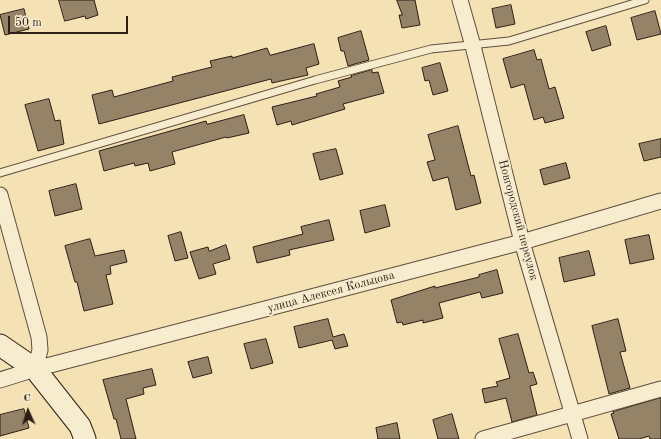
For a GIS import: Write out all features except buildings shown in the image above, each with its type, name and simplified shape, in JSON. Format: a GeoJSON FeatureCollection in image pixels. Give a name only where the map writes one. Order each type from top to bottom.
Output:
{"type":"FeatureCollection","features":[{"type":"Feature","properties":{"kind":"main road"},"geometry":{"type":"LineString","coordinates":[[0,345],[35,369],[80,426],[85,439]]}},
{"type":"Feature","properties":{"kind":"street","name":"Новгородский переулок"},"geometry":{"type":"LineString","coordinates":[[460,0],[522,242],[580,439]]}},
{"type":"Feature","properties":{"kind":"street"},"geometry":{"type":"LineString","coordinates":[[0,196],[39,337],[40,350],[35,369]]}},
{"type":"Feature","properties":{"kind":"street","name":"улица Алексея Кольцова"},"geometry":{"type":"LineString","coordinates":[[0,380],[35,369],[522,242],[661,201]]}},
{"type":"Feature","properties":{"kind":"street"},"geometry":{"type":"LineString","coordinates":[[483,439],[661,389]]}},
{"type":"Feature","properties":{"kind":"lane"},"geometry":{"type":"LineString","coordinates":[[0,173],[315,80],[431,49],[473,46],[509,41],[645,0]]}}]}
